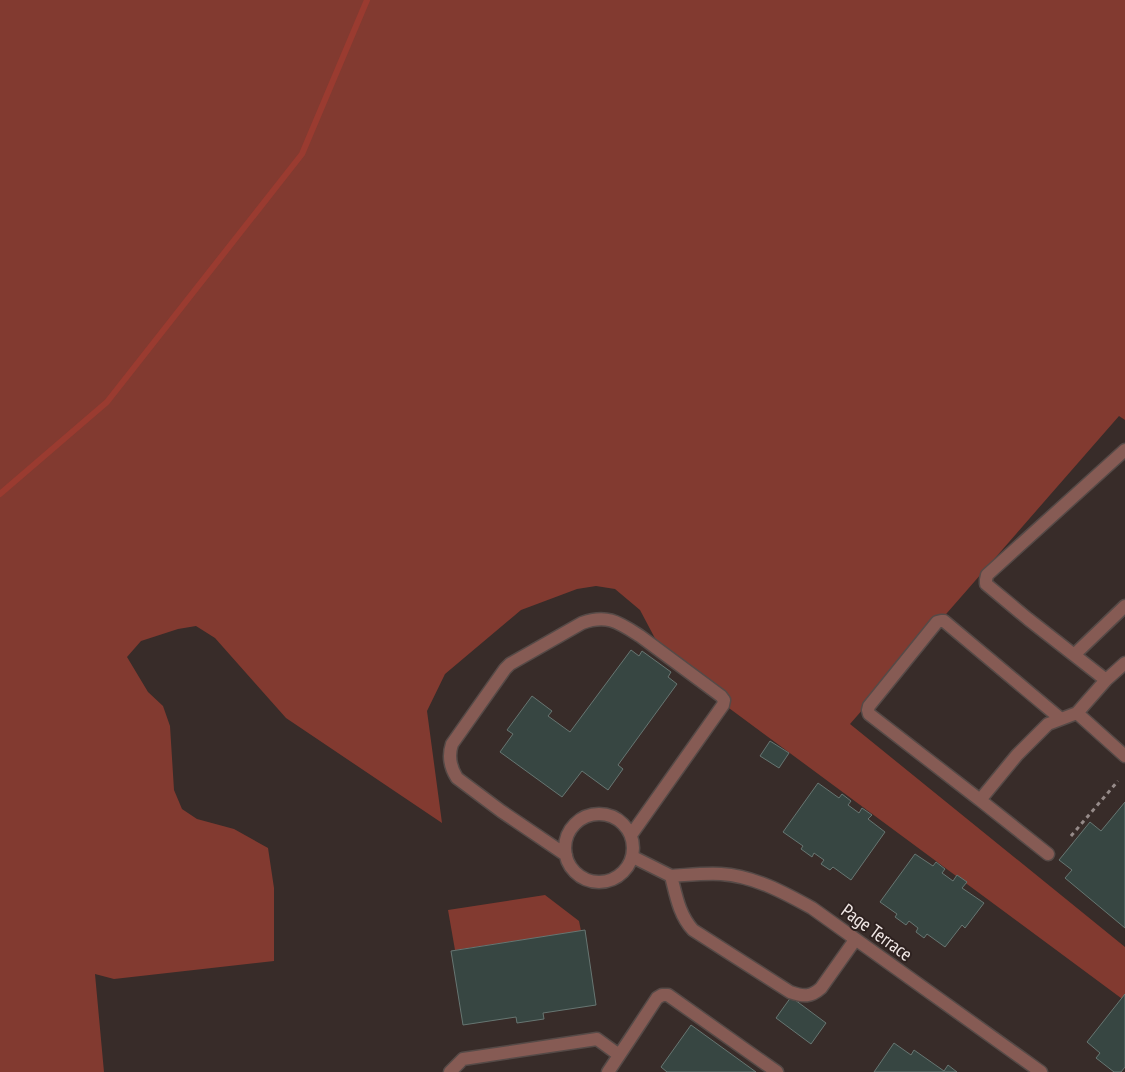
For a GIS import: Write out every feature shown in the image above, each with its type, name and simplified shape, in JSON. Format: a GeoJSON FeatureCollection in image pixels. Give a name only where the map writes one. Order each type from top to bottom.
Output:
{"type":"FeatureCollection","features":[{"type":"Feature","properties":{"kind":"street"},"geometry":{"type":"LineString","coordinates":[[1106,680],[993,590],[986,584],[986,580],[987,575],[1125,450]]}},
{"type":"Feature","properties":{"kind":"street"},"geometry":{"type":"LineString","coordinates":[[1074,655],[1125,606]]}},
{"type":"Feature","properties":{"kind":"street"},"geometry":{"type":"LineString","coordinates":[[566,855],[501,811],[457,778],[453,772],[449,756],[452,744],[510,664],[582,623],[601,618],[628,629],[724,700],[723,705],[631,834]]}},
{"type":"Feature","properties":{"kind":"street"},"geometry":{"type":"LineString","coordinates":[[1048,854],[869,714],[868,710],[869,706],[937,622],[944,621],[1061,719]]}},
{"type":"Feature","properties":{"kind":"street"},"geometry":{"type":"LineString","coordinates":[[980,800],[1017,755],[1048,724],[1077,713],[1106,680],[1125,663]]}},
{"type":"Feature","properties":{"kind":"street"},"geometry":{"type":"LineString","coordinates":[[1077,713],[1125,756]]}},
{"type":"Feature","properties":{"kind":"street"},"geometry":{"type":"LineString","coordinates":[[594,815],[606,815],[616,818],[625,825],[631,834],[632,856],[628,867],[610,881],[588,880],[578,875],[570,866],[566,855],[566,844],[575,824],[584,818],[594,815]]}},
{"type":"Feature","properties":{"kind":"street"},"geometry":{"type":"LineString","coordinates":[[632,856],[671,876],[681,912],[686,923],[693,930],[790,992],[807,996],[814,994],[821,988],[855,940]]}},
{"type":"Feature","properties":{"kind":"street","name":"Page Terrace"},"geometry":{"type":"LineString","coordinates":[[671,876],[709,874],[737,876],[755,881],[812,908],[1041,1072]]}},
{"type":"Feature","properties":{"kind":"street"},"geometry":{"type":"LineString","coordinates":[[608,1072],[657,998],[662,995],[668,995],[777,1072]]}},
{"type":"Feature","properties":{"kind":"street"},"geometry":{"type":"LineString","coordinates":[[450,1072],[463,1059],[597,1039],[619,1055]]}},
{"type":"Feature","properties":{"kind":"path"},"geometry":{"type":"LineString","coordinates":[[1071,836],[1118,781]]}},
{"type":"Feature","properties":{"kind":"shaded area"},"geometry":{"type":"Polygon","coordinates":[[[0,0],[1125,0],[1125,420],[1119,416],[850,724],[1125,947],[1125,1001],[679,671],[667,661],[640,610],[615,589],[596,586],[577,589],[521,610],[445,674],[427,711],[442,823],[286,718],[215,638],[196,626],[178,629],[141,641],[127,657],[148,692],[163,706],[170,726],[174,790],[182,809],[197,819],[234,829],[268,848],[274,888],[274,961],[114,979],[95,974],[104,1072],[0,1072],[0,0]]]}},
{"type":"Feature","properties":{"kind":"shaded area"},"geometry":{"type":"Polygon","coordinates":[[[545,895],[579,921],[581,931],[455,950],[448,910],[545,895]]]}},
{"type":"Feature","properties":{"kind":"building"},"geometry":{"type":"Polygon","coordinates":[[[631,650],[639,656],[642,651],[671,672],[668,677],[677,684],[618,765],[623,769],[608,790],[582,771],[562,797],[500,752],[513,734],[507,730],[532,696],[552,711],[548,716],[570,732],[631,650]]]}},
{"type":"Feature","properties":{"kind":"building"},"geometry":{"type":"Polygon","coordinates":[[[770,741],[789,753],[779,768],[760,756],[770,741]]]}},
{"type":"Feature","properties":{"kind":"building"},"geometry":{"type":"Polygon","coordinates":[[[818,783],[839,798],[842,794],[851,801],[848,805],[859,813],[862,808],[872,815],[868,819],[885,832],[851,880],[833,867],[830,870],[821,864],[824,860],[814,853],[812,857],[801,849],[803,846],[783,832],[818,783]]]}},
{"type":"Feature","properties":{"kind":"building"},"geometry":{"type":"Polygon","coordinates":[[[1125,802],[1125,928],[1065,878],[1072,870],[1059,860],[1090,822],[1101,831],[1125,802]]]}},
{"type":"Feature","properties":{"kind":"building"},"geometry":{"type":"Polygon","coordinates":[[[915,854],[933,866],[936,862],[945,869],[942,873],[953,881],[957,875],[967,882],[962,888],[984,903],[965,928],[962,925],[945,947],[927,934],[924,938],[916,932],[918,928],[909,921],[906,925],[895,917],[897,914],[880,902],[915,854]]]}},
{"type":"Feature","properties":{"kind":"building"},"geometry":{"type":"Polygon","coordinates":[[[585,930],[596,1005],[543,1013],[544,1019],[517,1023],[516,1017],[463,1025],[451,951],[585,930]]]}},
{"type":"Feature","properties":{"kind":"building"},"geometry":{"type":"Polygon","coordinates":[[[1125,994],[1125,1067],[1121,1072],[1114,1072],[1096,1058],[1100,1053],[1087,1042],[1125,994]]]}},
{"type":"Feature","properties":{"kind":"building"},"geometry":{"type":"Polygon","coordinates":[[[791,997],[826,1023],[811,1044],[776,1018],[791,997]]]}},
{"type":"Feature","properties":{"kind":"building"},"geometry":{"type":"Polygon","coordinates":[[[691,1025],[756,1072],[667,1072],[661,1067],[691,1025]]]}},
{"type":"Feature","properties":{"kind":"building"},"geometry":{"type":"Polygon","coordinates":[[[894,1043],[911,1055],[914,1050],[944,1071],[948,1065],[957,1072],[874,1072],[894,1043]]]}},
{"type":"Feature","properties":{"kind":"waterway"},"geometry":{"type":"LineString","coordinates":[[0,494],[107,402],[302,154],[367,0]]}}]}
